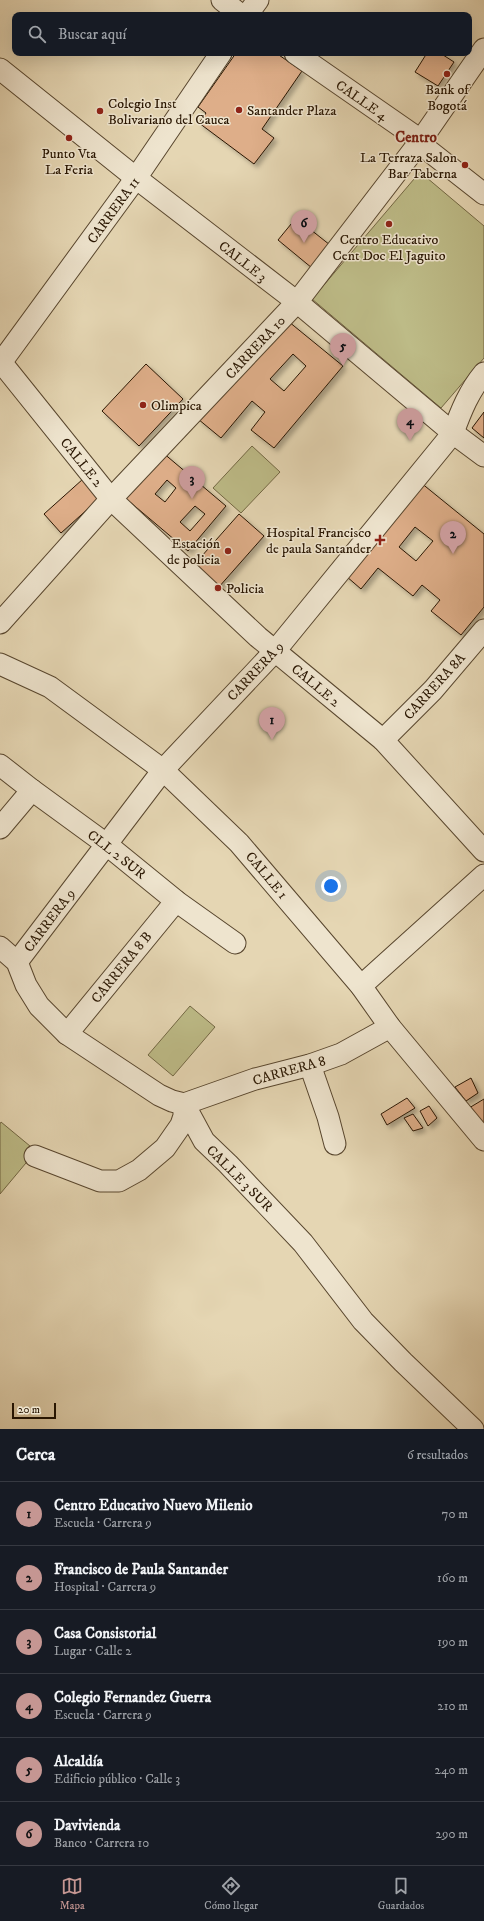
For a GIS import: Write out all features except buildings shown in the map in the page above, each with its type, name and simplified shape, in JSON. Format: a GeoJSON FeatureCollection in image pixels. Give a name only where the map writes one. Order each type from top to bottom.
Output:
{"type":"FeatureCollection","features":[{"type":"Feature","properties":{"kind":"street"},"geometry":{"type":"LineString","coordinates":[[222,0],[237,12]]}},
{"type":"Feature","properties":{"kind":"street"},"geometry":{"type":"LineString","coordinates":[[249,12],[258,0]]}},
{"type":"Feature","properties":{"kind":"street","name":"CARRERA 10"},"geometry":{"type":"LineString","coordinates":[[0,623],[111,499],[297,302],[419,144],[484,49]]}},
{"type":"Feature","properties":{"kind":"street","name":"CARRERA 11"},"geometry":{"type":"LineString","coordinates":[[3,353],[136,178],[219,56]]}},
{"type":"Feature","properties":{"kind":"street","name":"CALLE 4"},"geometry":{"type":"LineString","coordinates":[[299,56],[416,137],[419,144],[484,194]]}},
{"type":"Feature","properties":{"kind":"street","name":"CALLE 3"},"geometry":{"type":"LineString","coordinates":[[0,69],[136,178],[297,302],[453,433],[484,456]]}},
{"type":"Feature","properties":{"kind":"street","name":"CALLE 2"},"geometry":{"type":"LineString","coordinates":[[3,353],[111,499],[275,651],[383,740],[484,851]]}},
{"type":"Feature","properties":{"kind":"street","name":"CARRERA 9"},"geometry":{"type":"LineString","coordinates":[[17,962],[162,770],[275,651],[453,433],[463,405],[484,373]]}},
{"type":"Feature","properties":{"kind":"street","name":"CARRERA 8A"},"geometry":{"type":"LineString","coordinates":[[383,740],[433,690],[484,630]]}},
{"type":"Feature","properties":{"kind":"street","name":"CALLE 1"},"geometry":{"type":"LineString","coordinates":[[0,664],[50,687],[162,770],[239,843],[361,986],[390,1027],[484,1140]]}},
{"type":"Feature","properties":{"kind":"street","name":"CLL 2 SUR"},"geometry":{"type":"LineString","coordinates":[[0,765],[106,844],[176,901],[235,943]]}},
{"type":"Feature","properties":{"kind":"street"},"geometry":{"type":"LineString","coordinates":[[0,828],[32,790]]}},
{"type":"Feature","properties":{"kind":"street"},"geometry":{"type":"LineString","coordinates":[[361,986],[484,875]]}},
{"type":"Feature","properties":{"kind":"street","name":"CARRERA 8 B"},"geometry":{"type":"LineString","coordinates":[[67,1034],[176,901]]}},
{"type":"Feature","properties":{"kind":"street"},"geometry":{"type":"LineString","coordinates":[[0,947],[17,962],[26,985],[38,1006],[67,1034],[159,1095],[172,1101],[184,1104],[184,1116],[181,1125],[165,1148],[139,1170],[119,1181],[100,1181],[35,1156]]}},
{"type":"Feature","properties":{"kind":"street","name":"CARRERA 8"},"geometry":{"type":"LineString","coordinates":[[184,1104],[255,1079],[310,1065],[341,1054],[390,1027]]}},
{"type":"Feature","properties":{"kind":"street"},"geometry":{"type":"LineString","coordinates":[[310,1065],[328,1117],[335,1144]]}},
{"type":"Feature","properties":{"kind":"street","name":"CALLE 3 SUR"},"geometry":{"type":"LineString","coordinates":[[184,1104],[204,1141],[228,1164],[303,1243],[363,1321],[403,1362],[473,1429]]}},
{"type":"Feature","properties":{"kind":"shaded area"},"geometry":{"type":"Polygon","coordinates":[[[420,172],[484,226],[484,358],[441,408],[312,299],[420,172]]]}},
{"type":"Feature","properties":{"kind":"shaded area"},"geometry":{"type":"Polygon","coordinates":[[[252,446],[280,472],[241,513],[213,488],[252,446]]]}},
{"type":"Feature","properties":{"kind":"shaded area"},"geometry":{"type":"Polygon","coordinates":[[[190,1006],[215,1027],[173,1076],[148,1055],[190,1006]]]}},
{"type":"Feature","properties":{"kind":"shaded area"},"geometry":{"type":"Polygon","coordinates":[[[1,1122],[36,1151],[0,1194],[0,1124],[1,1122]]]}},
{"type":"Feature","properties":{"kind":"place","name":"Bank of Bogotá"},"geometry":{"type":"Point","coordinates":[447,74]}},
{"type":"Feature","properties":{"kind":"place","name":"Santander Plaza"},"geometry":{"type":"Point","coordinates":[239,110]}},
{"type":"Feature","properties":{"kind":"place","name":"Colegio Inst Bolivariano del Cauca"},"geometry":{"type":"Point","coordinates":[100,111]}},
{"type":"Feature","properties":{"kind":"place","name":"Punto Vta La Feria"},"geometry":{"type":"Point","coordinates":[69,138]}},
{"type":"Feature","properties":{"kind":"place","name":"La Terraza Salon Bar Taberna"},"geometry":{"type":"Point","coordinates":[465,165]}},
{"type":"Feature","properties":{"kind":"place","name":"Centro Educativo Cent Doc El Jaguito"},"geometry":{"type":"Point","coordinates":[389,224]}},
{"type":"Feature","properties":{"kind":"place","name":"Davivienda"},"geometry":{"type":"Point","coordinates":[304,243]}},
{"type":"Feature","properties":{"kind":"place","name":"Alcaldía"},"geometry":{"type":"Point","coordinates":[343,366]}},
{"type":"Feature","properties":{"kind":"place","name":"Olimpica"},"geometry":{"type":"Point","coordinates":[143,405]}},
{"type":"Feature","properties":{"kind":"place","name":"Colegio Fernandez Guerra"},"geometry":{"type":"Point","coordinates":[410,441]}},
{"type":"Feature","properties":{"kind":"place","name":"Casa Consistorial"},"geometry":{"type":"Point","coordinates":[192,499]}},
{"type":"Feature","properties":{"kind":"place","name":"Hospital Francisco de paula Santander"},"geometry":{"type":"Point","coordinates":[380,540]}},
{"type":"Feature","properties":{"kind":"place","name":"Estación de policia"},"geometry":{"type":"Point","coordinates":[228,551]}},
{"type":"Feature","properties":{"kind":"place","name":"Francisco de Paula Santander"},"geometry":{"type":"Point","coordinates":[453,554]}},
{"type":"Feature","properties":{"kind":"place","name":"Policia"},"geometry":{"type":"Point","coordinates":[218,588]}},
{"type":"Feature","properties":{"kind":"place","name":"Centro Educativo Nuevo Milenio"},"geometry":{"type":"Point","coordinates":[272,740]}},
{"type":"Feature","properties":{"kind":"district","name":"Centro"},"geometry":{"type":"Point","coordinates":[416,137]}}]}
